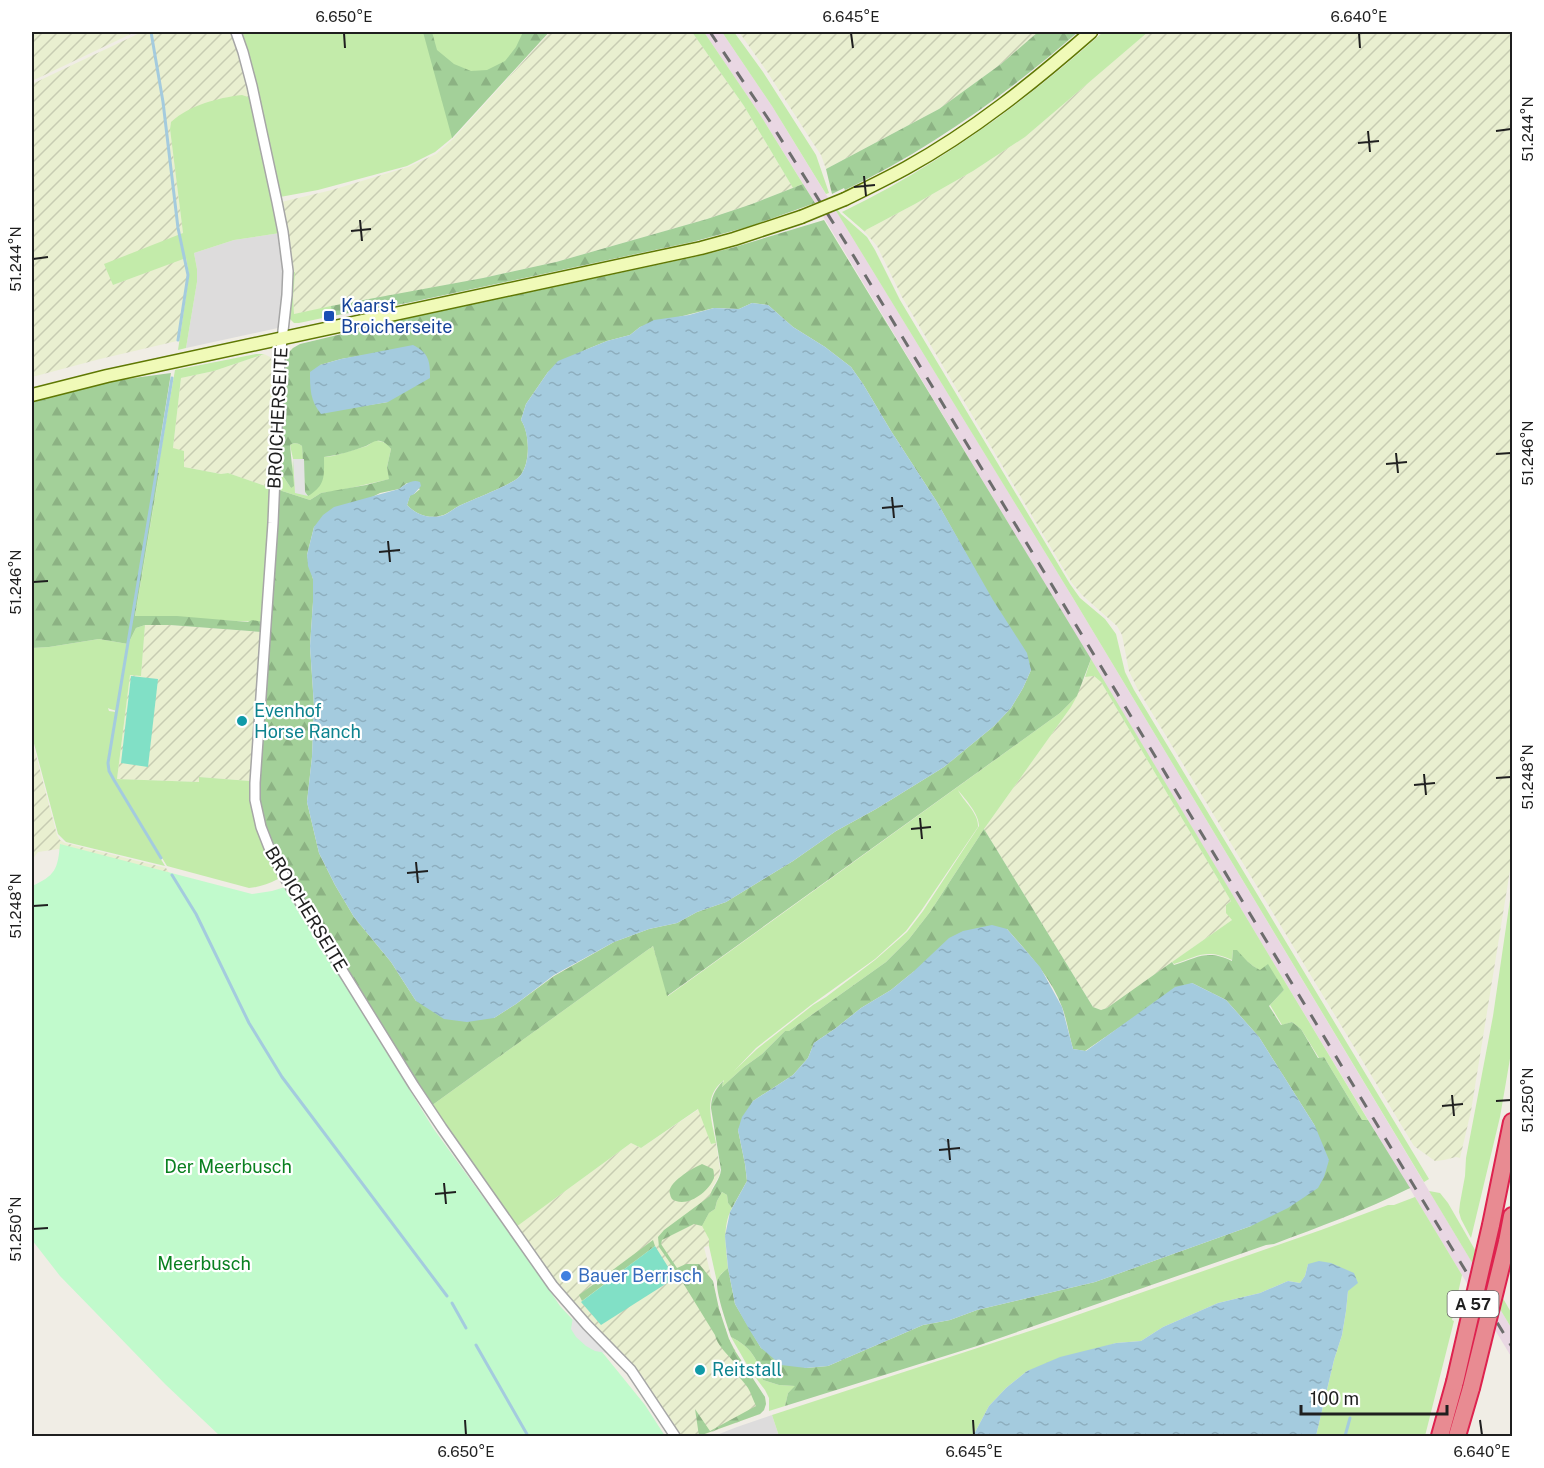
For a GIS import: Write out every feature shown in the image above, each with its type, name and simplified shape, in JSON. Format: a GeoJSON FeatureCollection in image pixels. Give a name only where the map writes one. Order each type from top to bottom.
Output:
{"type":"FeatureCollection","features":[{"type":"Feature","properties":{"kind":"highway","name":"A 57"},"geometry":{"type":"LineString","coordinates":[[1440,1437],[1455,1383],[1512,1122]]}},
{"type":"Feature","properties":{"kind":"highway","name":"A 57"},"geometry":{"type":"LineString","coordinates":[[1457,1437],[1512,1216]]}},
{"type":"Feature","properties":{"kind":"main road"},"geometry":{"type":"LineString","coordinates":[[32,395],[107,376],[701,248],[801,218],[907,168],[974,125],[1031,82],[1091,32]]}},
{"type":"Feature","properties":{"kind":"street","name":"BROICHERSEITE"},"geometry":{"type":"LineString","coordinates":[[236,32],[252,86],[283,232],[288,271],[280,358],[273,523],[255,783],[257,809],[264,835],[285,878],[441,1128],[553,1286],[631,1370],[675,1437]]}},
{"type":"Feature","properties":{"kind":"shaded area"},"geometry":{"type":"Polygon","coordinates":[[[704,32],[722,32],[772,106],[1073,598],[1512,1329],[1512,1358],[815,203],[759,113],[704,32]]]}},
{"type":"Feature","properties":{"kind":"shaded area"},"geometry":{"type":"Polygon","coordinates":[[[280,233],[285,270],[278,328],[186,348],[197,282],[194,253],[234,240],[280,233]]]}},
{"type":"Feature","properties":{"kind":"shaded area"},"geometry":{"type":"Polygon","coordinates":[[[293,459],[304,459],[305,492],[308,496],[295,493],[293,459]]]}},
{"type":"Feature","properties":{"kind":"shaded area"},"geometry":{"type":"Polygon","coordinates":[[[573,1317],[607,1353],[595,1351],[576,1337],[571,1329],[573,1317]]]}},
{"type":"Feature","properties":{"kind":"shaded area"},"geometry":{"type":"Polygon","coordinates":[[[772,1415],[779,1436],[714,1436],[737,1427],[772,1415]]]}},
{"type":"Feature","properties":{"kind":"green space"},"geometry":{"type":"Polygon","coordinates":[[[32,32],[135,32],[32,81],[32,32]]]}},
{"type":"Feature","properties":{"kind":"green space"},"geometry":{"type":"Polygon","coordinates":[[[142,32],[150,32],[162,97],[152,32],[232,32],[241,55],[251,98],[171,123],[183,233],[113,285],[184,258],[187,274],[186,287],[177,341],[32,377],[32,84],[142,32]]]}},
{"type":"Feature","properties":{"kind":"green space"},"geometry":{"type":"Polygon","coordinates":[[[244,32],[549,32],[452,138],[435,152],[407,166],[318,190],[280,197],[241,34],[244,32]]]}},
{"type":"Feature","properties":{"kind":"green space"},"geometry":{"type":"Polygon","coordinates":[[[423,32],[432,32],[437,50],[454,64],[471,71],[487,70],[505,61],[516,47],[523,32],[549,32],[452,138],[423,32]]]}},
{"type":"Feature","properties":{"kind":"green space"},"geometry":{"type":"Polygon","coordinates":[[[550,32],[692,32],[744,106],[793,188],[707,219],[556,262],[294,314],[281,202],[332,190],[408,167],[436,154],[453,139],[550,32]]]}},
{"type":"Feature","properties":{"kind":"green space"},"geometry":{"type":"Polygon","coordinates":[[[692,32],[704,32],[759,113],[803,184],[793,188],[744,106],[692,32]]]}},
{"type":"Feature","properties":{"kind":"green space"},"geometry":{"type":"Polygon","coordinates":[[[722,32],[734,32],[763,72],[816,155],[829,193],[826,194],[772,106],[722,32]]]}},
{"type":"Feature","properties":{"kind":"green space"},"geometry":{"type":"Polygon","coordinates":[[[739,32],[1038,32],[1001,64],[939,109],[826,169],[821,155],[739,32]]]}},
{"type":"Feature","properties":{"kind":"green space"},"geometry":{"type":"Polygon","coordinates":[[[1038,32],[1078,32],[1024,77],[967,119],[877,174],[832,194],[826,169],[939,109],[1001,64],[1038,32]]]}},
{"type":"Feature","properties":{"kind":"green space"},"geometry":{"type":"Polygon","coordinates":[[[1103,32],[1148,32],[1025,137],[973,171],[864,231],[842,212],[913,174],[979,131],[1043,83],[1103,32]]]}},
{"type":"Feature","properties":{"kind":"green space"},"geometry":{"type":"Polygon","coordinates":[[[1148,32],[1512,32],[1512,858],[1471,1111],[1460,1158],[1435,1161],[1414,1146],[1137,688],[1129,671],[1122,635],[1117,626],[1072,583],[902,297],[877,246],[864,231],[973,171],[1025,137],[1148,32]]]}},
{"type":"Feature","properties":{"kind":"green space"},"geometry":{"type":"Polygon","coordinates":[[[242,95],[251,98],[280,233],[234,240],[194,253],[197,282],[186,348],[178,350],[189,275],[186,258],[113,285],[104,264],[183,233],[171,122],[204,103],[242,95]]]}},
{"type":"Feature","properties":{"kind":"green space"},"geometry":{"type":"Polygon","coordinates":[[[803,184],[815,203],[751,226],[692,242],[407,303],[332,316],[331,306],[556,262],[707,219],[803,184]]]}},
{"type":"Feature","properties":{"kind":"green space"},"geometry":{"type":"Polygon","coordinates":[[[834,205],[867,237],[900,300],[1070,584],[1080,598],[1105,619],[1116,634],[1125,672],[1134,690],[1429,1179],[1424,1182],[834,205]]]}},
{"type":"Feature","properties":{"kind":"green space"},"geometry":{"type":"Polygon","coordinates":[[[824,220],[1091,659],[1077,696],[1060,713],[667,996],[653,946],[431,1106],[278,857],[260,802],[258,782],[279,490],[310,500],[321,493],[389,479],[387,467],[391,449],[382,441],[378,441],[351,451],[324,457],[323,480],[318,488],[308,496],[305,492],[302,446],[292,444],[290,445],[294,486],[291,488],[279,470],[282,402],[288,353],[300,344],[413,317],[735,247],[824,220]],[[752,303],[739,309],[714,308],[640,327],[630,335],[585,350],[548,372],[526,404],[521,420],[526,433],[528,449],[526,465],[519,477],[509,484],[445,514],[431,517],[414,511],[407,505],[410,495],[420,489],[407,483],[399,489],[380,493],[314,527],[307,555],[313,579],[310,646],[314,706],[307,802],[319,853],[335,885],[354,917],[391,962],[416,1001],[494,1018],[554,976],[614,942],[649,929],[677,923],[697,912],[726,902],[793,861],[836,831],[944,767],[994,726],[1011,708],[1023,688],[1031,670],[937,502],[863,384],[851,367],[793,327],[768,305],[752,303]],[[366,355],[320,365],[363,406],[388,402],[366,355]]]}},
{"type":"Feature","properties":{"kind":"green space"},"geometry":{"type":"Polygon","coordinates":[[[295,272],[294,314],[331,306],[332,316],[299,323],[294,323],[290,319],[291,273],[295,272]]]}},
{"type":"Feature","properties":{"kind":"green space"},"geometry":{"type":"Polygon","coordinates":[[[264,354],[273,362],[274,372],[271,488],[228,473],[221,474],[184,467],[173,448],[181,378],[214,371],[264,354]]]}},
{"type":"Feature","properties":{"kind":"green space"},"geometry":{"type":"Polygon","coordinates":[[[264,354],[214,371],[181,378],[173,448],[184,451],[184,467],[221,474],[228,473],[271,488],[263,622],[135,617],[175,370],[264,354]]]}},
{"type":"Feature","properties":{"kind":"green space"},"geometry":{"type":"Polygon","coordinates":[[[171,373],[155,472],[159,473],[135,616],[177,616],[248,622],[252,620],[263,622],[262,632],[145,625],[136,628],[128,644],[99,639],[32,648],[32,402],[104,382],[171,373]]]}},
{"type":"Feature","properties":{"kind":"green space"},"geometry":{"type":"Polygon","coordinates":[[[374,441],[384,442],[391,449],[387,467],[390,479],[321,493],[310,500],[279,490],[279,470],[291,488],[293,459],[290,445],[296,443],[302,446],[304,470],[324,457],[367,446],[374,441]]]}},
{"type":"Feature","properties":{"kind":"green space"},"geometry":{"type":"Polygon","coordinates":[[[145,625],[262,632],[250,781],[200,777],[199,782],[117,779],[130,675],[141,676],[145,625]]]}},
{"type":"Feature","properties":{"kind":"green space"},"geometry":{"type":"Polygon","coordinates":[[[145,625],[141,676],[130,675],[117,779],[199,782],[199,777],[250,781],[256,819],[279,876],[278,879],[249,888],[167,866],[109,771],[108,763],[117,711],[108,708],[109,711],[116,712],[107,763],[108,771],[165,866],[66,842],[58,834],[32,736],[32,648],[99,639],[128,644],[136,628],[145,625]]]}},
{"type":"Feature","properties":{"kind":"green space"},"geometry":{"type":"Polygon","coordinates":[[[1091,659],[1368,1120],[1362,1120],[1324,1057],[1319,1058],[1301,1029],[1292,1022],[1282,1025],[1270,1005],[1284,990],[1278,985],[1233,950],[1232,960],[1216,954],[1203,954],[1174,964],[1172,962],[1232,920],[1226,913],[1226,905],[1231,901],[1101,682],[1094,676],[1085,677],[1091,659]]]}},
{"type":"Feature","properties":{"kind":"green space"},"geometry":{"type":"Polygon","coordinates":[[[131,676],[158,679],[148,767],[121,763],[131,676]]]}},
{"type":"Feature","properties":{"kind":"green space"},"geometry":{"type":"Polygon","coordinates":[[[1094,676],[1101,682],[1231,901],[1226,905],[1232,920],[1101,1010],[1093,1007],[984,829],[1071,707],[1085,677],[1094,676]]]}},
{"type":"Feature","properties":{"kind":"green space"},"geometry":{"type":"Polygon","coordinates":[[[1077,696],[984,829],[930,912],[909,939],[886,962],[789,1031],[785,1031],[762,1054],[721,1088],[724,1080],[717,1087],[710,1109],[716,1143],[711,1144],[698,1109],[641,1148],[631,1143],[516,1227],[431,1106],[653,946],[668,996],[1060,713],[1077,696]],[[958,790],[976,817],[978,827],[906,931],[875,959],[756,1048],[734,1071],[757,1049],[875,960],[907,932],[979,826],[978,821],[974,812],[958,790]]]}},
{"type":"Feature","properties":{"kind":"green space"},"geometry":{"type":"Polygon","coordinates":[[[32,740],[60,840],[166,868],[193,911],[62,858],[59,849],[38,852],[32,860],[32,740]]]}},
{"type":"Feature","properties":{"kind":"green space"},"geometry":{"type":"Polygon","coordinates":[[[984,829],[1093,1007],[1101,1010],[1107,1008],[1172,962],[1174,965],[1209,955],[1224,957],[1232,961],[1233,950],[1237,950],[1250,964],[1260,970],[1268,964],[1284,990],[1269,1006],[1281,1025],[1292,1022],[1301,1029],[1318,1058],[1324,1057],[1362,1120],[1368,1120],[1410,1188],[1359,1211],[1274,1244],[977,1346],[785,1406],[788,1393],[795,1386],[779,1385],[763,1380],[753,1354],[731,1337],[717,1289],[719,1277],[728,1268],[735,1304],[761,1348],[806,1368],[828,1366],[923,1325],[1095,1282],[1251,1226],[1315,1126],[1259,1037],[1226,1000],[1192,983],[1152,1005],[1085,1051],[1073,1049],[1064,1012],[1052,986],[1007,929],[913,972],[891,990],[861,1008],[814,1043],[808,1058],[793,1075],[753,1101],[738,1130],[747,1181],[732,1208],[728,1203],[727,1195],[722,1192],[715,1209],[709,1213],[702,1226],[694,1224],[662,1240],[661,1244],[677,1268],[686,1264],[699,1264],[713,1281],[729,1339],[765,1397],[766,1404],[760,1414],[699,1436],[695,1409],[710,1431],[756,1406],[748,1388],[737,1373],[734,1362],[720,1346],[659,1247],[658,1237],[664,1230],[710,1196],[719,1177],[721,1170],[711,1108],[714,1094],[723,1081],[722,1087],[762,1054],[785,1031],[789,1031],[886,962],[909,939],[930,912],[984,829]]]}},
{"type":"Feature","properties":{"kind":"green space","name":"Der Meerbusch"},"geometry":{"type":"Polygon","coordinates":[[[60,844],[252,894],[285,887],[433,1128],[560,1306],[598,1347],[645,1405],[665,1436],[220,1436],[165,1384],[60,1276],[32,1240],[32,886],[46,879],[54,871],[60,844]]]}},
{"type":"Feature","properties":{"kind":"green space"},"geometry":{"type":"Polygon","coordinates":[[[1512,886],[1512,1047],[1500,1117],[1471,1238],[1461,1219],[1460,1203],[1466,1158],[1493,1016],[1512,886]]]}},
{"type":"Feature","properties":{"kind":"green space"},"geometry":{"type":"Polygon","coordinates":[[[699,1109],[711,1144],[716,1143],[720,1169],[712,1188],[709,1246],[704,1247],[729,1339],[765,1397],[766,1404],[760,1414],[701,1436],[680,1436],[614,1346],[566,1294],[516,1227],[631,1143],[641,1148],[699,1109]]]}},
{"type":"Feature","properties":{"kind":"green space"},"geometry":{"type":"Polygon","coordinates":[[[702,1164],[713,1169],[714,1178],[708,1188],[687,1201],[681,1202],[671,1198],[672,1185],[681,1176],[702,1164]]]}},
{"type":"Feature","properties":{"kind":"green space"},"geometry":{"type":"Polygon","coordinates":[[[1429,1191],[1440,1193],[1448,1203],[1512,1314],[1512,1329],[1429,1191]]]}},
{"type":"Feature","properties":{"kind":"green space"},"geometry":{"type":"Polygon","coordinates":[[[722,1192],[727,1195],[728,1203],[732,1208],[726,1230],[728,1268],[717,1282],[709,1239],[702,1226],[709,1213],[715,1209],[722,1192]]]}},
{"type":"Feature","properties":{"kind":"green space"},"geometry":{"type":"Polygon","coordinates":[[[1415,1197],[1462,1275],[1452,1320],[1454,1321],[1425,1436],[1316,1436],[1342,1335],[1348,1291],[1308,1264],[1305,1276],[1300,1283],[1288,1281],[1260,1293],[1218,1303],[1163,1327],[1141,1341],[1116,1343],[1027,1371],[989,1406],[973,1436],[779,1436],[772,1415],[1057,1322],[1415,1197]]]}},
{"type":"Feature","properties":{"kind":"green space"},"geometry":{"type":"Polygon","coordinates":[[[653,1240],[655,1246],[582,1301],[579,1295],[653,1240]]]}},
{"type":"Feature","properties":{"kind":"green space"},"geometry":{"type":"Polygon","coordinates":[[[655,1246],[675,1278],[601,1325],[581,1302],[655,1246]]]}},
{"type":"Feature","properties":{"kind":"green space"},"geometry":{"type":"Polygon","coordinates":[[[731,1337],[753,1354],[763,1380],[779,1385],[796,1386],[788,1393],[785,1406],[769,1411],[769,1398],[765,1390],[750,1370],[731,1337]]]}},
{"type":"Feature","properties":{"kind":"water"},"geometry":{"type":"Polygon","coordinates":[[[752,303],[768,305],[793,327],[851,367],[937,502],[993,600],[1027,653],[1031,670],[1011,708],[994,726],[944,767],[836,831],[793,861],[726,902],[697,912],[677,923],[649,929],[614,942],[554,975],[494,1018],[467,1022],[444,1019],[416,1001],[391,962],[354,917],[319,853],[307,802],[314,706],[310,646],[313,579],[307,555],[314,527],[323,515],[334,507],[399,489],[412,482],[420,482],[421,486],[410,496],[407,505],[418,513],[431,517],[443,515],[509,484],[519,477],[526,465],[528,449],[526,433],[521,420],[526,404],[558,361],[607,341],[630,335],[654,320],[689,315],[714,308],[739,309],[752,303]]]}},
{"type":"Feature","properties":{"kind":"water"},"geometry":{"type":"Polygon","coordinates":[[[413,345],[428,358],[430,378],[388,402],[321,414],[317,409],[311,394],[310,372],[320,365],[413,345]]]}},
{"type":"Feature","properties":{"kind":"water"},"geometry":{"type":"Polygon","coordinates":[[[992,925],[1007,929],[1040,967],[1062,1007],[1073,1049],[1086,1051],[1175,987],[1192,983],[1226,1000],[1259,1037],[1315,1126],[1329,1160],[1324,1177],[1318,1188],[1288,1208],[1251,1226],[1095,1282],[923,1325],[828,1366],[806,1368],[781,1365],[761,1348],[735,1304],[728,1268],[725,1236],[730,1212],[747,1181],[738,1130],[742,1117],[753,1101],[793,1075],[808,1058],[814,1043],[861,1008],[891,990],[949,938],[963,931],[992,925]]]}},
{"type":"Feature","properties":{"kind":"water"},"geometry":{"type":"Polygon","coordinates":[[[1319,1261],[1331,1263],[1354,1273],[1358,1283],[1348,1291],[1342,1335],[1316,1436],[973,1436],[989,1406],[1027,1371],[1060,1357],[1116,1343],[1141,1341],[1163,1327],[1218,1303],[1260,1293],[1288,1281],[1300,1283],[1305,1276],[1308,1264],[1319,1261]]]}},
{"type":"Feature","properties":{"kind":"waterway"},"geometry":{"type":"LineString","coordinates":[[151,32],[163,102],[178,228],[188,275],[178,340]]}},
{"type":"Feature","properties":{"kind":"waterway"},"geometry":{"type":"LineString","coordinates":[[161,858],[114,780],[108,763],[172,378]]}},
{"type":"Feature","properties":{"kind":"waterway"},"geometry":{"type":"LineString","coordinates":[[172,875],[196,914],[249,1023],[282,1077],[447,1296]]}},
{"type":"Feature","properties":{"kind":"waterway"},"geometry":{"type":"LineString","coordinates":[[452,1303],[466,1328]]}},
{"type":"Feature","properties":{"kind":"waterway"},"geometry":{"type":"LineString","coordinates":[[476,1345],[528,1436]]}},
{"type":"Feature","properties":{"kind":"waterway"},"geometry":{"type":"LineString","coordinates":[[1345,1436],[1350,1418]]}},
{"type":"Feature","properties":{"kind":"railway"},"geometry":{"type":"LineString","coordinates":[[710,32],[769,120],[847,245],[1512,1347]]}},
{"type":"Feature","properties":{"kind":"place","name":"Kaarst Broicherseite"},"geometry":{"type":"Point","coordinates":[329,316]}},
{"type":"Feature","properties":{"kind":"place","name":"Evenhof Horse Ranch"},"geometry":{"type":"Point","coordinates":[242,721]}},
{"type":"Feature","properties":{"kind":"place","name":"Bauer Berrisch"},"geometry":{"type":"Point","coordinates":[566,1276]}},
{"type":"Feature","properties":{"kind":"place","name":"Reitstall"},"geometry":{"type":"Point","coordinates":[700,1370]}},
{"type":"Feature","properties":{"kind":"park label","name":"Meerbusch"},"geometry":{"type":"Point","coordinates":[204,1264]}}]}
